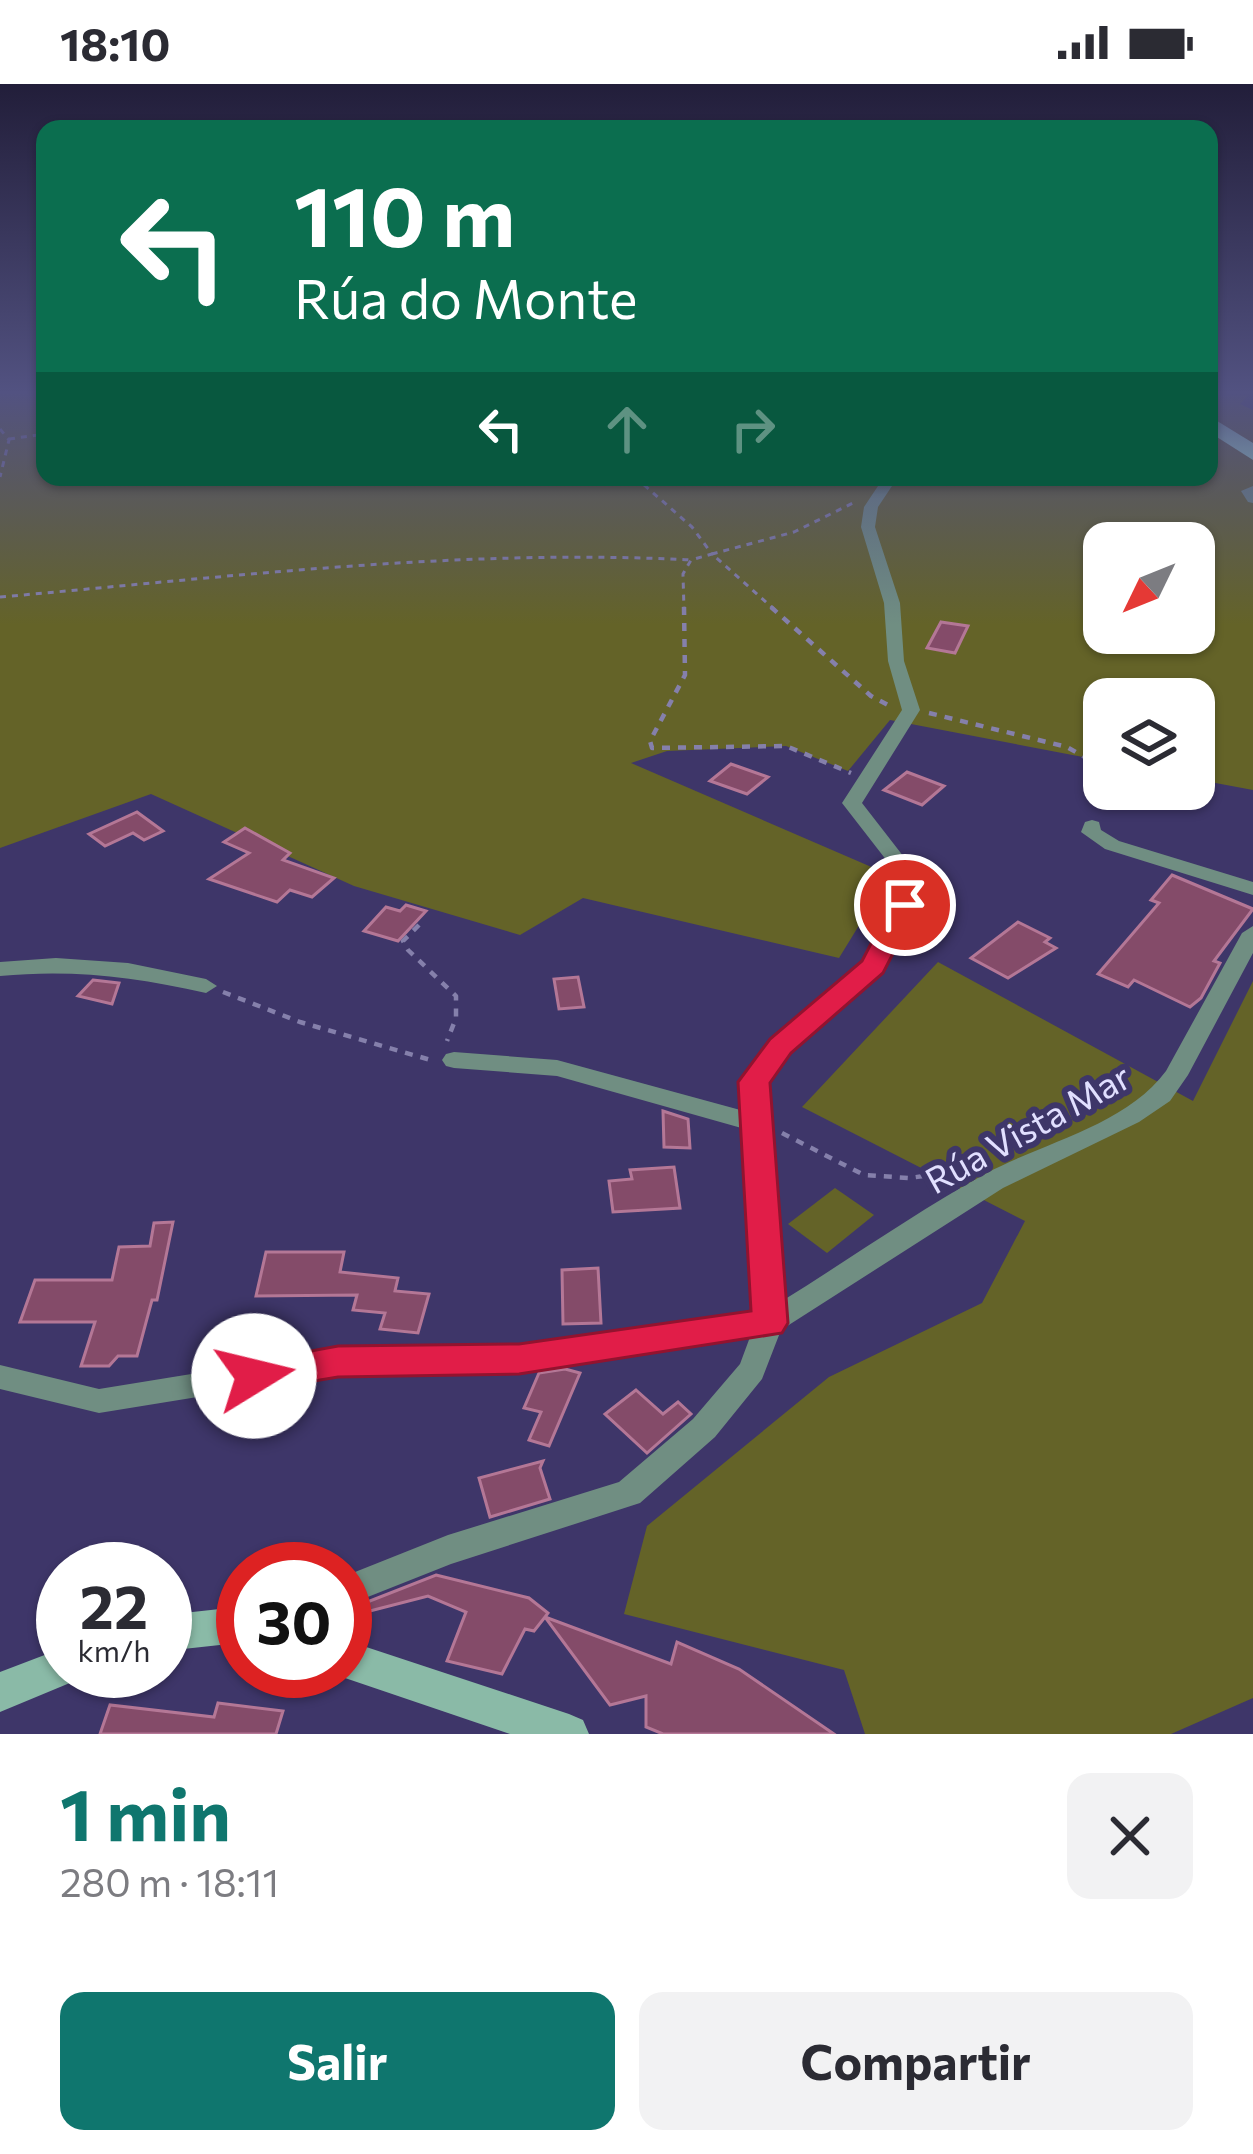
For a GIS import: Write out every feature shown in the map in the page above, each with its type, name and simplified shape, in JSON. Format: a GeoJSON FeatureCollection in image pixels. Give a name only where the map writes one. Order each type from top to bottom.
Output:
{"type":"FeatureCollection","features":[{"type":"Feature","properties":{"kind":"street"},"geometry":{"type":"LineString","coordinates":[[372,1580],[448,1550],[629,1493],[704,1428],[752,1370],[770,1323],[754,1082],[780,1046],[873,966],[905,905],[904,869],[852,803],[910,710],[896,662],[892,603],[868,527],[871,507],[884,486]]}},
{"type":"Feature","properties":{"kind":"street"},"geometry":{"type":"LineString","coordinates":[[1092,826],[1091,832],[1112,845],[1253,890]]}},
{"type":"Feature","properties":{"kind":"street","name":"Rúa Vista Mar"},"geometry":{"type":"LineString","coordinates":[[770,1323],[994,1181],[1107,1129],[1161,1095],[1253,933]]}},
{"type":"Feature","properties":{"kind":"street"},"geometry":{"type":"LineString","coordinates":[[0,969],[64,961],[104,963],[206,986]]}},
{"type":"Feature","properties":{"kind":"street"},"geometry":{"type":"LineString","coordinates":[[454,1060],[557,1068],[754,1123]]}},
{"type":"Feature","properties":{"kind":"street"},"geometry":{"type":"LineString","coordinates":[[0,1377],[99,1401],[338,1361],[519,1359],[770,1323]]}},
{"type":"Feature","properties":{"kind":"street"},"geometry":{"type":"LineString","coordinates":[[372,1667],[569,1734]]}},
{"type":"Feature","properties":{"kind":"street"},"geometry":{"type":"LineString","coordinates":[[0,1692],[36,1678]]}},
{"type":"Feature","properties":{"kind":"path"},"geometry":{"type":"LineString","coordinates":[[645,486],[692,527],[712,554],[872,697],[1067,747],[1083,756]]}},
{"type":"Feature","properties":{"kind":"path"},"geometry":{"type":"LineString","coordinates":[[0,597],[393,563],[614,556],[691,560],[794,532],[881,486]]}},
{"type":"Feature","properties":{"kind":"path"},"geometry":{"type":"LineString","coordinates":[[691,560],[683,574],[685,675],[650,741],[652,748],[786,746],[848,770],[864,784]]}},
{"type":"Feature","properties":{"kind":"path"},"geometry":{"type":"LineString","coordinates":[[206,986],[300,1022],[444,1063],[454,1060],[447,1044],[456,1018],[456,996],[417,966],[403,941],[419,925]]}},
{"type":"Feature","properties":{"kind":"path"},"geometry":{"type":"LineString","coordinates":[[754,1123],[864,1175],[910,1178],[958,1168],[978,1171],[994,1181]]}},
{"type":"Feature","properties":{"kind":"shaded area"},"geometry":{"type":"Polygon","coordinates":[[[0,471],[36,471],[36,486],[1218,486],[1218,471],[1253,471],[1253,790],[1215,783],[1215,678],[1083,678],[1083,757],[890,720],[848,771],[786,746],[667,751],[631,763],[890,875],[839,958],[583,898],[520,935],[354,886],[151,794],[0,848],[0,471]]]}},
{"type":"Feature","properties":{"kind":"shaded area"},"geometry":{"type":"Polygon","coordinates":[[[938,962],[1193,1101],[1253,981],[1253,1698],[1171,1734],[865,1734],[844,1670],[624,1614],[647,1526],[829,1377],[982,1303],[1025,1221],[802,1107],[938,962]]]}},
{"type":"Feature","properties":{"kind":"shaded area"},"geometry":{"type":"Polygon","coordinates":[[[835,1188],[874,1215],[827,1253],[788,1224],[835,1188]]]}},
{"type":"Feature","properties":{"kind":"building"},"geometry":{"type":"Polygon","coordinates":[[[941,622],[968,626],[955,653],[927,648],[941,622]]]}},
{"type":"Feature","properties":{"kind":"building"},"geometry":{"type":"Polygon","coordinates":[[[731,764],[768,777],[747,794],[710,781],[731,764]]]}},
{"type":"Feature","properties":{"kind":"building"},"geometry":{"type":"Polygon","coordinates":[[[907,772],[944,786],[922,805],[884,790],[907,772]]]}},
{"type":"Feature","properties":{"kind":"building"},"geometry":{"type":"Polygon","coordinates":[[[137,812],[163,831],[144,840],[133,833],[105,846],[89,834],[137,812]]]}},
{"type":"Feature","properties":{"kind":"building"},"geometry":{"type":"Polygon","coordinates":[[[245,828],[290,853],[283,860],[334,878],[312,897],[290,890],[277,902],[209,879],[249,853],[224,842],[245,828]]]}},
{"type":"Feature","properties":{"kind":"building"},"geometry":{"type":"Polygon","coordinates":[[[1172,875],[1253,909],[1214,961],[1220,963],[1201,998],[1190,1007],[1134,980],[1128,987],[1098,974],[1159,903],[1151,900],[1172,875]]]}},
{"type":"Feature","properties":{"kind":"building"},"geometry":{"type":"Polygon","coordinates":[[[406,905],[426,911],[398,941],[364,931],[386,907],[400,911],[406,905]]]}},
{"type":"Feature","properties":{"kind":"building"},"geometry":{"type":"Polygon","coordinates":[[[1018,922],[1050,938],[1045,942],[1056,948],[1008,978],[971,958],[1018,922]]]}},
{"type":"Feature","properties":{"kind":"building"},"geometry":{"type":"Polygon","coordinates":[[[578,977],[584,1007],[559,1009],[554,979],[578,977]]]}},
{"type":"Feature","properties":{"kind":"building"},"geometry":{"type":"Polygon","coordinates":[[[93,980],[119,983],[112,1004],[78,996],[93,980]]]}},
{"type":"Feature","properties":{"kind":"building"},"geometry":{"type":"Polygon","coordinates":[[[663,1111],[688,1119],[690,1148],[664,1147],[663,1111]]]}},
{"type":"Feature","properties":{"kind":"building"},"geometry":{"type":"Polygon","coordinates":[[[674,1167],[680,1208],[613,1212],[609,1181],[632,1179],[630,1170],[674,1167]]]}},
{"type":"Feature","properties":{"kind":"building"},"geometry":{"type":"Polygon","coordinates":[[[173,1222],[157,1300],[152,1300],[137,1356],[118,1356],[109,1366],[81,1366],[95,1322],[20,1322],[35,1280],[112,1280],[119,1247],[150,1246],[154,1223],[173,1222]]]}},
{"type":"Feature","properties":{"kind":"building"},"geometry":{"type":"Polygon","coordinates":[[[266,1252],[344,1252],[340,1272],[398,1278],[395,1291],[429,1294],[418,1333],[380,1329],[385,1313],[353,1310],[357,1295],[256,1296],[266,1252]]]}},
{"type":"Feature","properties":{"kind":"building"},"geometry":{"type":"Polygon","coordinates":[[[598,1268],[601,1323],[563,1324],[562,1270],[598,1268]]]}},
{"type":"Feature","properties":{"kind":"building"},"geometry":{"type":"Polygon","coordinates":[[[565,1369],[580,1373],[549,1446],[529,1440],[541,1412],[524,1408],[539,1373],[565,1369]]]}},
{"type":"Feature","properties":{"kind":"building"},"geometry":{"type":"Polygon","coordinates":[[[636,1390],[663,1414],[678,1402],[691,1414],[647,1453],[605,1414],[636,1390]]]}},
{"type":"Feature","properties":{"kind":"building"},"geometry":{"type":"Polygon","coordinates":[[[543,1461],[540,1468],[550,1499],[490,1517],[479,1478],[543,1461]]]}},
{"type":"Feature","properties":{"kind":"building"},"geometry":{"type":"Polygon","coordinates":[[[436,1575],[529,1598],[548,1613],[534,1631],[525,1629],[502,1674],[447,1661],[466,1612],[428,1596],[372,1610],[372,1600],[436,1575]]]}},
{"type":"Feature","properties":{"kind":"building"},"geometry":{"type":"Polygon","coordinates":[[[545,1617],[671,1664],[677,1642],[739,1669],[834,1734],[663,1734],[646,1727],[646,1696],[610,1705],[545,1617]]]}},
{"type":"Feature","properties":{"kind":"building"},"geometry":{"type":"Polygon","coordinates":[[[218,1703],[283,1711],[276,1734],[100,1734],[110,1705],[214,1717],[218,1703]]]}},
{"type":"Feature","properties":{"kind":"route"},"geometry":{"type":"LineString","coordinates":[[254,1376],[338,1361],[519,1359],[770,1323],[754,1082],[780,1046],[873,966],[905,905]]}}]}
